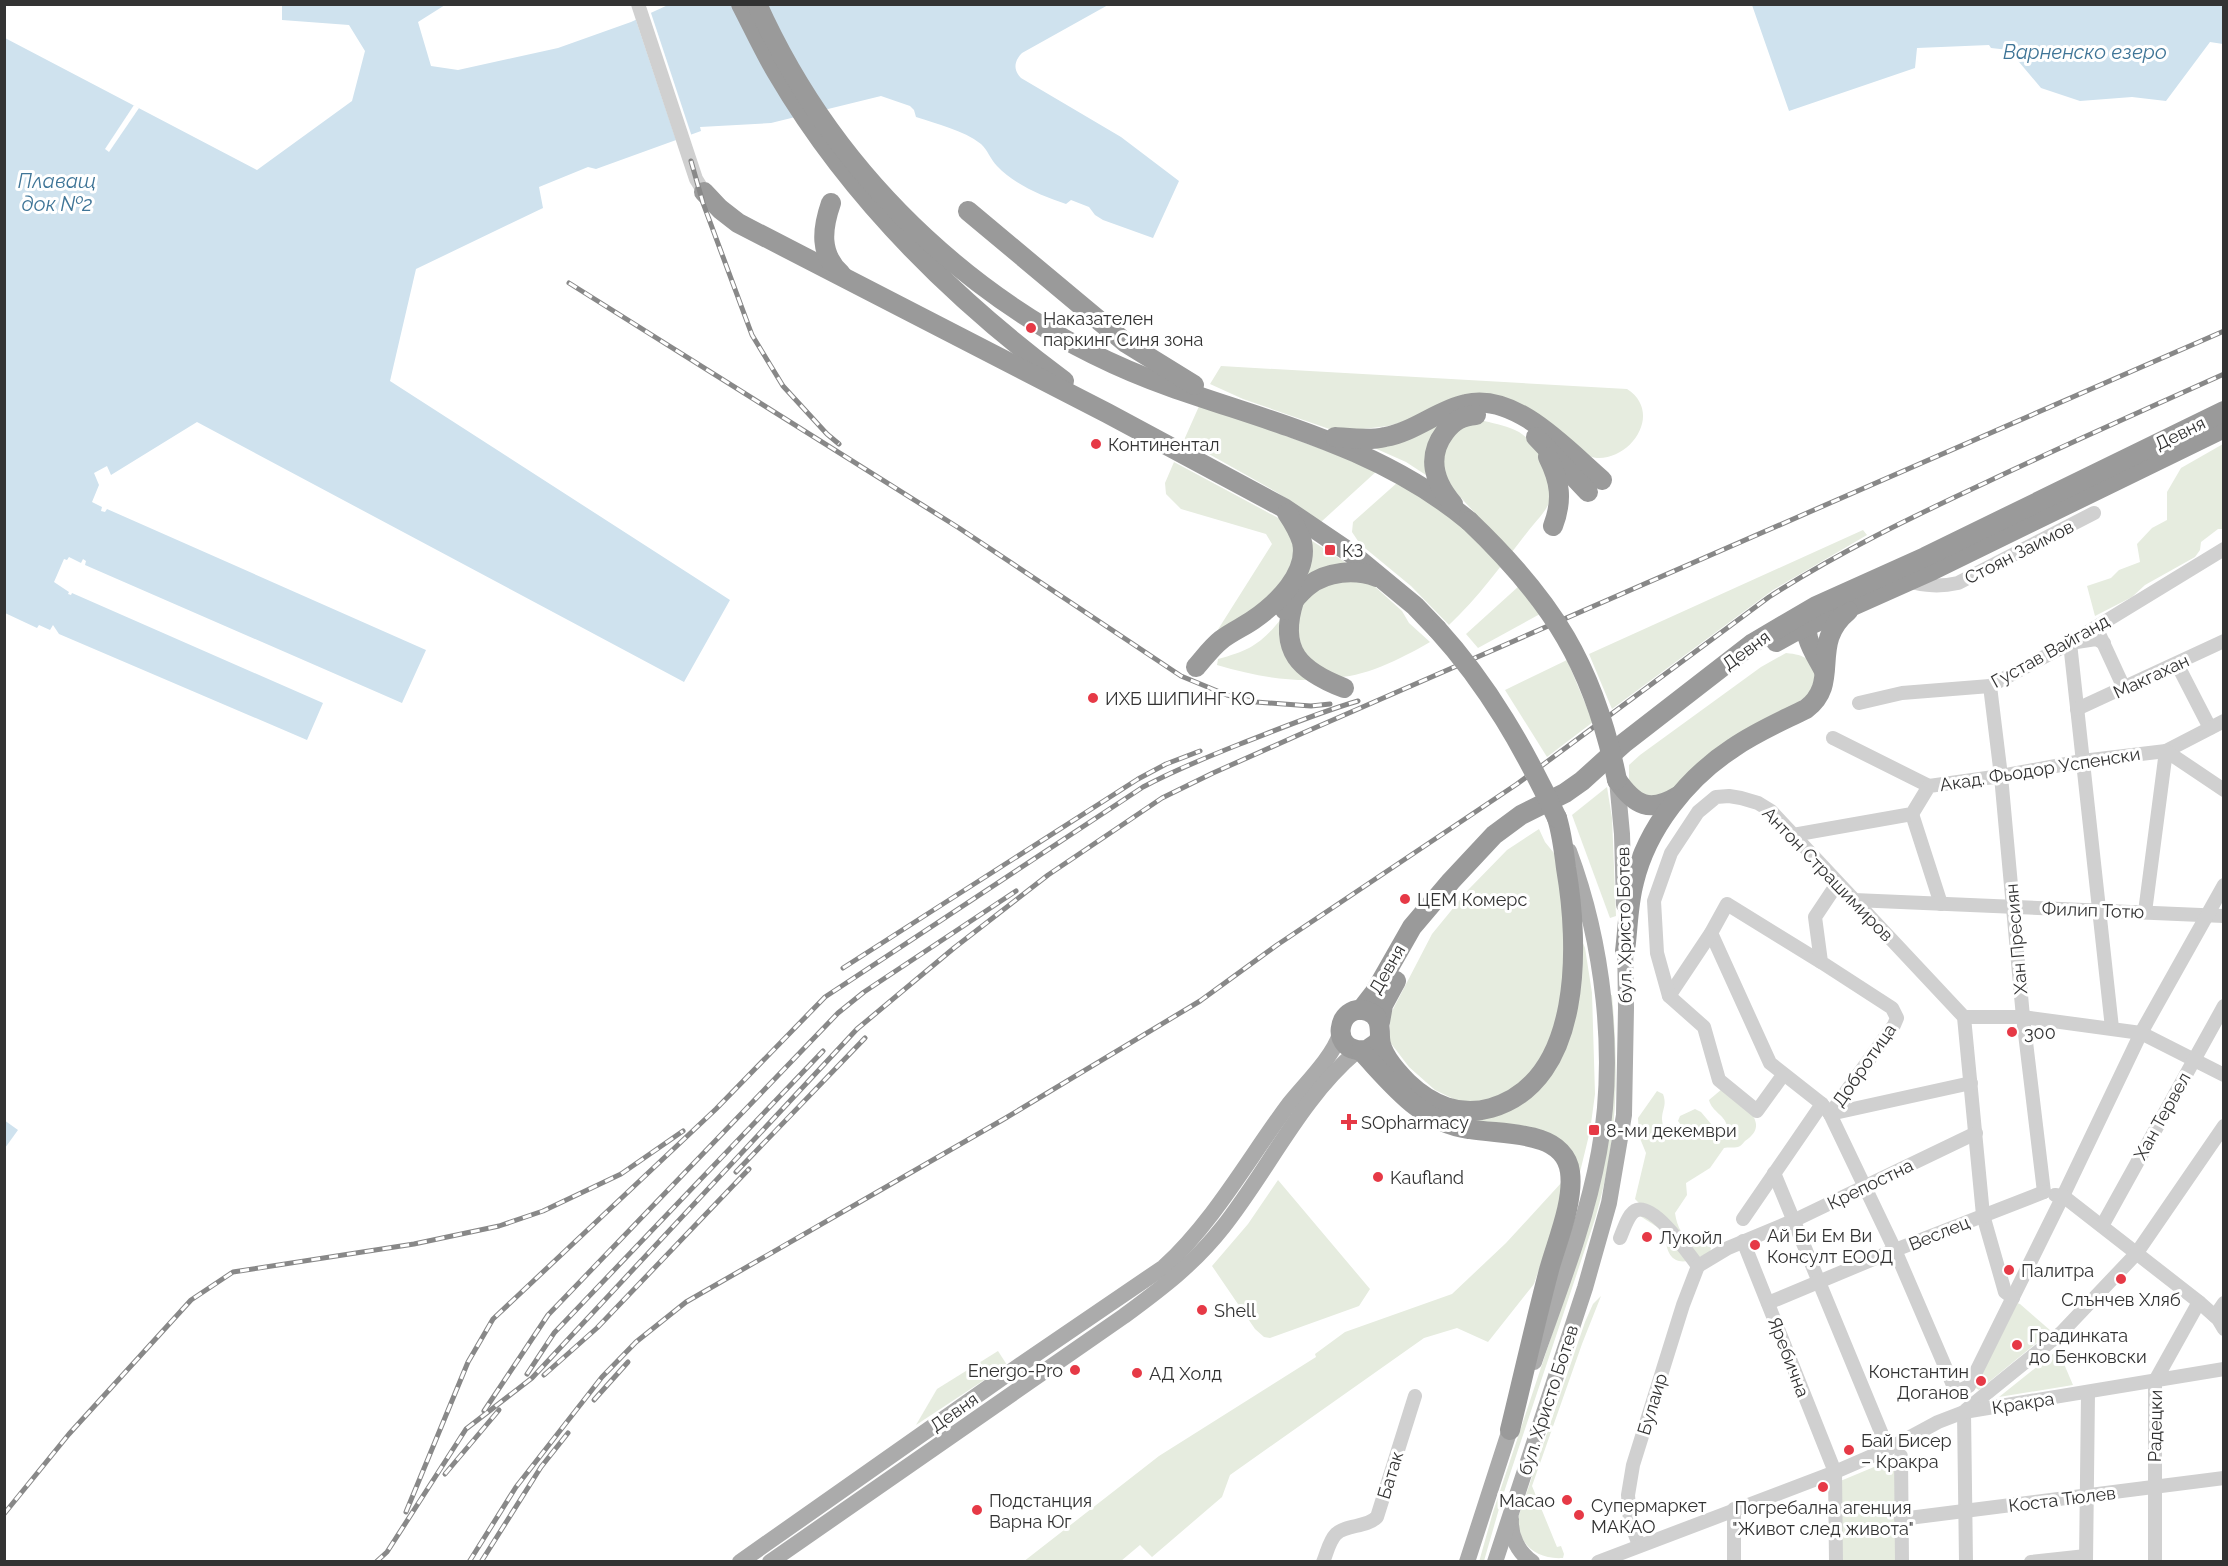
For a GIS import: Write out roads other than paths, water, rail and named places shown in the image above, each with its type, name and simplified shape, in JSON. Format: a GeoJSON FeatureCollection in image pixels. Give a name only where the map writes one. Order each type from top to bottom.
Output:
{"type":"FeatureCollection","features":[{"type":"Feature","properties":{"kind":"highway"},"geometry":{"type":"LineString","coordinates":[[741,4],[776,73],[842,171],[903,242],[964,301],[1107,413]]}},
{"type":"Feature","properties":{"kind":"highway"},"geometry":{"type":"LineString","coordinates":[[758,4],[790,69],[857,167],[893,208],[960,269],[1002,302],[1082,348],[1172,388],[1239,409]]}},
{"type":"Feature","properties":{"kind":"highway"},"geometry":{"type":"LineString","coordinates":[[704,192],[738,223],[1107,413]]}},
{"type":"Feature","properties":{"kind":"highway"},"geometry":{"type":"LineString","coordinates":[[831,203],[824,226],[824,242],[830,262],[847,280]]}},
{"type":"Feature","properties":{"kind":"highway"},"geometry":{"type":"LineString","coordinates":[[968,211],[1086,312],[1149,359],[1239,409]]}},
{"type":"Feature","properties":{"kind":"highway"},"geometry":{"type":"LineString","coordinates":[[1317,436],[1372,439],[1386,437],[1464,404],[1483,403],[1510,409],[1530,419],[1595,486],[1523,427],[1506,419],[1470,415],[1454,421],[1438,442],[1433,459],[1434,469],[1443,493],[1465,518]]}},
{"type":"Feature","properties":{"kind":"highway","name":"бул. Христо Ботев"},"geometry":{"type":"LineString","coordinates":[[1239,409],[1355,451],[1388,467],[1465,518],[1522,574],[1558,624],[1578,660],[1599,710],[1617,780]]}},
{"type":"Feature","properties":{"kind":"highway","name":"Девня"},"geometry":{"type":"LineString","coordinates":[[1380,1030],[1383,1005],[1416,945],[1449,902],[1492,854],[1526,825],[1583,793],[1638,746],[1763,651],[1803,624],[1816,606],[1925,557],[2223,411]]}},
{"type":"Feature","properties":{"kind":"highway","name":"бул. Христо Ботев"},"geometry":{"type":"LineString","coordinates":[[1107,413],[1284,508],[1335,542],[1386,581],[1437,630],[1469,666],[1518,739],[1559,823]]}},
{"type":"Feature","properties":{"kind":"highway","name":"Девня"},"geometry":{"type":"LineString","coordinates":[[1361,1010],[1375,992],[1398,949],[1422,914],[1494,835],[1521,814],[1565,793],[1582,781],[1633,736],[1753,643],[1854,606],[2223,428]]}},
{"type":"Feature","properties":{"kind":"highway"},"geometry":{"type":"LineString","coordinates":[[1541,443],[1557,477],[1559,488],[1559,506],[1553,526]]}},
{"type":"Feature","properties":{"kind":"highway"},"geometry":{"type":"LineString","coordinates":[[1284,508],[1302,540],[1303,557],[1297,575],[1267,609],[1220,640],[1202,660],[1246,640],[1272,622],[1310,584],[1335,574],[1358,572],[1386,581]]}},
{"type":"Feature","properties":{"kind":"highway"},"geometry":{"type":"LineString","coordinates":[[1294,601],[1288,626],[1294,652],[1299,661],[1312,674],[1344,688]]}},
{"type":"Feature","properties":{"kind":"highway"},"geometry":{"type":"LineString","coordinates":[[1625,951],[1633,885],[1638,867],[1655,830],[1681,794],[1702,772],[1733,748],[1809,707],[1822,690],[1822,661],[1832,628],[1854,606]]}},
{"type":"Feature","properties":{"kind":"highway"},"geometry":{"type":"LineString","coordinates":[[1803,624],[1806,636],[1822,661]]}},
{"type":"Feature","properties":{"kind":"highway"},"geometry":{"type":"LineString","coordinates":[[1763,651],[1794,646],[1806,650],[1822,661]]}},
{"type":"Feature","properties":{"kind":"highway"},"geometry":{"type":"LineString","coordinates":[[1617,780],[1632,799],[1647,805],[1661,805],[1681,794]]}},
{"type":"Feature","properties":{"kind":"highway"},"geometry":{"type":"LineString","coordinates":[[1510,1430],[1549,1270],[1568,1203],[1571,1182],[1569,1166],[1557,1148],[1540,1140],[1453,1126],[1426,1114],[1402,1096],[1359,1051],[1347,1046],[1340,1034],[1346,1016],[1361,1010],[1373,1014],[1390,1061],[1413,1087],[1431,1101],[1462,1112],[1485,1110],[1504,1103],[1523,1091],[1541,1074],[1549,1063],[1560,1036],[1571,980],[1574,935],[1559,823]]}},
{"type":"Feature","properties":{"kind":"highway"},"geometry":{"type":"LineString","coordinates":[[1359,1051],[1372,1048],[1380,1030]]}},
{"type":"Feature","properties":{"kind":"main road","name":"бул. Христо Ботев"},"geometry":{"type":"LineString","coordinates":[[1495,1562],[1585,1288],[1611,1192],[1624,1114],[1625,951],[1622,834],[1617,780]]}},
{"type":"Feature","properties":{"kind":"main road","name":"бул. Христо Ботев"},"geometry":{"type":"LineString","coordinates":[[1467,1562],[1510,1430],[1564,1278],[1591,1191],[1605,1106],[1607,1053],[1598,959],[1582,885],[1559,823]]}},
{"type":"Feature","properties":{"kind":"main road","name":"Девня"},"geometry":{"type":"LineString","coordinates":[[740,1562],[1030,1358],[1164,1267],[1184,1249],[1215,1210],[1289,1104],[1335,1046],[1340,1034]]}},
{"type":"Feature","properties":{"kind":"main road","name":"Девня"},"geometry":{"type":"LineString","coordinates":[[770,1562],[1124,1316],[1195,1261],[1224,1226],[1303,1111],[1359,1051]]}},
{"type":"Feature","properties":{"kind":"main road"},"geometry":{"type":"LineString","coordinates":[[1511,1514],[1512,1535],[1517,1545],[1532,1562]]}},
{"type":"Feature","properties":{"kind":"street"},"geometry":{"type":"LineString","coordinates":[[638,4],[696,179],[704,192]]}},
{"type":"Feature","properties":{"kind":"street","name":"Стоян Заимов"},"geometry":{"type":"LineString","coordinates":[[1907,581],[1928,586],[1958,583],[2094,513]]}},
{"type":"Feature","properties":{"kind":"street","name":"Густав Вайганд"},"geometry":{"type":"LineString","coordinates":[[1859,703],[1902,693],[1990,686],[2070,643],[2223,549]]}},
{"type":"Feature","properties":{"kind":"street"},"geometry":{"type":"LineString","coordinates":[[2095,627],[2124,688]]}},
{"type":"Feature","properties":{"kind":"street"},"geometry":{"type":"LineString","coordinates":[[2104,643],[2096,639],[2070,643],[2112,1028]]}},
{"type":"Feature","properties":{"kind":"street","name":"Макгахан"},"geometry":{"type":"LineString","coordinates":[[2078,709],[2223,641]]}},
{"type":"Feature","properties":{"kind":"street"},"geometry":{"type":"LineString","coordinates":[[2177,664],[2210,728]]}},
{"type":"Feature","properties":{"kind":"street","name":"Хан Пресиян"},"geometry":{"type":"LineString","coordinates":[[1990,686],[2001,776],[2023,1017],[2044,1192]]}},
{"type":"Feature","properties":{"kind":"street","name":"Акад. Фьодор Успенски"},"geometry":{"type":"LineString","coordinates":[[1912,814],[1929,786],[2082,761],[2166,751],[2223,721]]}},
{"type":"Feature","properties":{"kind":"street"},"geometry":{"type":"LineString","coordinates":[[1833,738],[1929,786]]}},
{"type":"Feature","properties":{"kind":"street"},"geometry":{"type":"LineString","coordinates":[[2145,912],[2166,751],[2223,790]]}},
{"type":"Feature","properties":{"kind":"street","name":"Антон Страшимиров"},"geometry":{"type":"LineString","coordinates":[[1670,996],[1657,953],[1654,901],[1671,853],[1698,812],[1716,797],[1729,796],[1758,803],[1771,811],[1964,1017]]}},
{"type":"Feature","properties":{"kind":"street"},"geometry":{"type":"LineString","coordinates":[[1793,835],[1912,814],[1941,904]]}},
{"type":"Feature","properties":{"kind":"street"},"geometry":{"type":"LineString","coordinates":[[1821,962],[1815,917],[1837,884]]}},
{"type":"Feature","properties":{"kind":"street"},"geometry":{"type":"LineString","coordinates":[[2223,885],[2208,916],[2141,1033],[2013,1298],[2005,1292],[1983,1215],[1964,1017],[2023,1017],[2141,1033],[2223,1075]]}},
{"type":"Feature","properties":{"kind":"street","name":"Филип Тотю"},"geometry":{"type":"LineString","coordinates":[[1854,900],[2223,916]]}},
{"type":"Feature","properties":{"kind":"street"},"geometry":{"type":"LineString","coordinates":[[1784,1075],[1757,1111],[1719,1080],[1704,1027],[1670,996],[1711,933],[1725,906],[1729,904],[1821,962]]}},
{"type":"Feature","properties":{"kind":"street","name":"Добротица"},"geometry":{"type":"LineString","coordinates":[[1711,933],[1770,1063],[1826,1109],[1895,1251],[1956,1392],[1969,1386],[2013,1298]]}},
{"type":"Feature","properties":{"kind":"street","name":"Добротица"},"geometry":{"type":"LineString","coordinates":[[1821,962],[1892,1008],[1897,1018],[1894,1025],[1826,1109]]}},
{"type":"Feature","properties":{"kind":"street","name":"Хан Тервел"},"geometry":{"type":"LineString","coordinates":[[2102,1226],[2223,1006]]}},
{"type":"Feature","properties":{"kind":"street","name":"Добротица"},"geometry":{"type":"LineString","coordinates":[[1826,1109],[1971,1083]]}},
{"type":"Feature","properties":{"kind":"street"},"geometry":{"type":"LineString","coordinates":[[1743,1219],[1774,1173],[1826,1109]]}},
{"type":"Feature","properties":{"kind":"street"},"geometry":{"type":"LineString","coordinates":[[1966,1562],[1964,1412],[2061,1334],[2136,1254],[2223,1126]]}},
{"type":"Feature","properties":{"kind":"street","name":"Крепостна"},"geometry":{"type":"LineString","coordinates":[[1698,1266],[1728,1248],[1795,1220],[1976,1133]]}},
{"type":"Feature","properties":{"kind":"street"},"geometry":{"type":"LineString","coordinates":[[1774,1173],[1894,1453],[1901,1519],[1902,1562]]}},
{"type":"Feature","properties":{"kind":"street"},"geometry":{"type":"LineString","coordinates":[[2044,1192],[2063,1196],[2220,1321]]}},
{"type":"Feature","properties":{"kind":"street","name":"Веслец"},"geometry":{"type":"LineString","coordinates":[[1768,1303],[2044,1192]]}},
{"type":"Feature","properties":{"kind":"street"},"geometry":{"type":"LineString","coordinates":[[1620,1238],[1632,1214],[1638,1210],[1647,1211],[1669,1229],[1698,1266]]}},
{"type":"Feature","properties":{"kind":"street","name":"Яребична"},"geometry":{"type":"LineString","coordinates":[[1743,1241],[1835,1472]]}},
{"type":"Feature","properties":{"kind":"street","name":"Булаир"},"geometry":{"type":"LineString","coordinates":[[1639,1545],[1630,1521],[1628,1495],[1633,1465],[1683,1305],[1698,1266]]}},
{"type":"Feature","properties":{"kind":"street","name":"Радецки"},"geometry":{"type":"LineString","coordinates":[[2155,1562],[2156,1381],[2199,1302]]}},
{"type":"Feature","properties":{"kind":"street"},"geometry":{"type":"LineString","coordinates":[[2220,1321],[2223,1303]]}},
{"type":"Feature","properties":{"kind":"street","name":"Кракра"},"geometry":{"type":"LineString","coordinates":[[1598,1562],[1734,1509],[1894,1453],[1938,1422],[1964,1412],[2223,1369]]}},
{"type":"Feature","properties":{"kind":"street"},"geometry":{"type":"LineString","coordinates":[[2031,1562],[2086,1559],[2088,1393]]}},
{"type":"Feature","properties":{"kind":"street","name":"Батак"},"geometry":{"type":"LineString","coordinates":[[1323,1562],[1335,1535],[1371,1522],[1377,1517],[1414,1396]]}},
{"type":"Feature","properties":{"kind":"street"},"geometry":{"type":"LineString","coordinates":[[1835,1472],[1836,1562]]}},
{"type":"Feature","properties":{"kind":"street","name":"Коста Тюлев"},"geometry":{"type":"LineString","coordinates":[[1901,1519],[2223,1478]]}},
{"type":"Feature","properties":{"kind":"street"},"geometry":{"type":"LineString","coordinates":[[1734,1509],[1734,1562]]}},
{"type":"Feature","properties":{"kind":"water","name":"Плаващ док №2"},"geometry":{"type":"Polygon","coordinates":[[[282,5],[445,5],[418,22],[431,66],[458,70],[558,48],[631,22],[668,5],[1108,5],[1022,53],[1016,62],[1017,72],[1021,78],[1121,137],[1179,181],[1153,238],[1103,220],[1089,207],[1071,200],[1066,204],[1029,189],[1004,173],[983,146],[974,139],[916,117],[910,106],[881,96],[771,123],[700,127],[701,131],[596,169],[588,167],[539,187],[543,208],[416,269],[390,381],[730,600],[684,682],[197,422],[111,475],[107,466],[94,473],[99,485],[92,502],[102,507],[101,511],[105,512],[107,509],[426,650],[402,703],[85,565],[86,561],[83,559],[81,563],[69,557],[67,560],[64,559],[54,582],[69,592],[68,594],[72,593],[323,703],[307,740],[59,634],[53,625],[50,630],[39,625],[37,628],[5,613],[5,38],[257,170],[352,101],[365,51],[349,25],[282,20],[282,5]]]}},
{"type":"Feature","properties":{"kind":"water","name":"Варненско езеро"},"geometry":{"type":"Polygon","coordinates":[[[1752,5],[2223,5],[2223,44],[2210,42],[2166,101],[2132,97],[2080,101],[2041,88],[2009,50],[1991,48],[1989,45],[1917,48],[1915,68],[1789,111],[1752,5]]]}},
{"type":"Feature","properties":{"kind":"water"},"geometry":{"type":"Polygon","coordinates":[[[4,1120],[18,1130],[5,1148],[4,1148],[4,1120]]]}},
{"type":"Feature","properties":{"kind":"railway"},"geometry":{"type":"LineString","coordinates":[[691,161],[703,203],[752,335],[783,386],[839,444]]}},
{"type":"Feature","properties":{"kind":"railway"},"geometry":{"type":"LineString","coordinates":[[569,283],[959,528],[1181,676],[1227,695],[1256,702],[1311,706],[1330,704]]}},
{"type":"Feature","properties":{"kind":"railway"},"geometry":{"type":"LineString","coordinates":[[376,1562],[387,1552],[466,1429],[532,1378],[857,1029],[954,948],[1048,875],[1162,798],[1303,733],[2224,331]]}},
{"type":"Feature","properties":{"kind":"railway"},"geometry":{"type":"LineString","coordinates":[[469,1562],[516,1487],[602,1377],[636,1342],[686,1302],[1004,1119],[1200,1001],[1277,945],[1517,784],[1769,597],[1795,581],[1931,508],[2224,374]]}},
{"type":"Feature","properties":{"kind":"railway"},"geometry":{"type":"LineString","coordinates":[[406,1512],[468,1362],[493,1319],[716,1109],[825,997],[1143,787],[1228,749],[1358,701]]}},
{"type":"Feature","properties":{"kind":"railway"},"geometry":{"type":"LineString","coordinates":[[843,968],[1138,779],[1166,764],[1200,751]]}},
{"type":"Feature","properties":{"kind":"railway"},"geometry":{"type":"LineString","coordinates":[[484,1411],[548,1315],[838,1013],[864,992],[1016,891]]}},
{"type":"Feature","properties":{"kind":"railway"},"geometry":{"type":"LineString","coordinates":[[736,1172],[865,1038]]}},
{"type":"Feature","properties":{"kind":"railway"},"geometry":{"type":"LineString","coordinates":[[527,1374],[554,1333],[823,1051]]}},
{"type":"Feature","properties":{"kind":"railway"},"geometry":{"type":"LineString","coordinates":[[4,1514],[69,1434],[191,1300],[233,1272],[414,1244],[499,1226],[543,1211],[621,1174],[683,1131]]}},
{"type":"Feature","properties":{"kind":"railway"},"geometry":{"type":"LineString","coordinates":[[544,1375],[597,1328],[749,1169]]}},
{"type":"Feature","properties":{"kind":"railway"},"geometry":{"type":"LineString","coordinates":[[594,1400],[628,1362]]}},
{"type":"Feature","properties":{"kind":"railway"},"geometry":{"type":"LineString","coordinates":[[445,1474],[499,1410]]}},
{"type":"Feature","properties":{"kind":"railway"},"geometry":{"type":"LineString","coordinates":[[481,1562],[541,1467],[568,1433]]}},
{"type":"Feature","properties":{"kind":"place","name":"Наказателен паркинг Синя зона"},"geometry":{"type":"Point","coordinates":[1031,328]}},
{"type":"Feature","properties":{"kind":"place","name":"Континентал"},"geometry":{"type":"Point","coordinates":[1096,444]}},
{"type":"Feature","properties":{"kind":"place","name":"КЗ"},"geometry":{"type":"Point","coordinates":[1330,550]}},
{"type":"Feature","properties":{"kind":"place","name":"ИХБ ШИПИНГ КО"},"geometry":{"type":"Point","coordinates":[1093,698]}},
{"type":"Feature","properties":{"kind":"place","name":"ЦЕМ Комерс"},"geometry":{"type":"Point","coordinates":[1405,899]}},
{"type":"Feature","properties":{"kind":"place","name":"300"},"geometry":{"type":"Point","coordinates":[2012,1032]}},
{"type":"Feature","properties":{"kind":"place","name":"SOpharmacy"},"geometry":{"type":"Point","coordinates":[1349,1122]}},
{"type":"Feature","properties":{"kind":"place","name":"8-ми декември"},"geometry":{"type":"Point","coordinates":[1594,1130]}},
{"type":"Feature","properties":{"kind":"place","name":"Kaufland"},"geometry":{"type":"Point","coordinates":[1378,1177]}},
{"type":"Feature","properties":{"kind":"place","name":"Лукойл"},"geometry":{"type":"Point","coordinates":[1647,1237]}},
{"type":"Feature","properties":{"kind":"place","name":"Ай Би Ем Ви Консулт ЕООД"},"geometry":{"type":"Point","coordinates":[1755,1245]}},
{"type":"Feature","properties":{"kind":"place","name":"Палитра"},"geometry":{"type":"Point","coordinates":[2009,1270]}},
{"type":"Feature","properties":{"kind":"place","name":"Слънчев Хляб"},"geometry":{"type":"Point","coordinates":[2121,1279]}},
{"type":"Feature","properties":{"kind":"place","name":"Shell"},"geometry":{"type":"Point","coordinates":[1202,1310]}},
{"type":"Feature","properties":{"kind":"place","name":"Градинката до Бенковски"},"geometry":{"type":"Point","coordinates":[2017,1345]}},
{"type":"Feature","properties":{"kind":"place","name":"Energo-Pro"},"geometry":{"type":"Point","coordinates":[1075,1370]}},
{"type":"Feature","properties":{"kind":"place","name":"АД Холд"},"geometry":{"type":"Point","coordinates":[1137,1373]}},
{"type":"Feature","properties":{"kind":"place","name":"Константин Доганов"},"geometry":{"type":"Point","coordinates":[1981,1381]}},
{"type":"Feature","properties":{"kind":"place","name":"Бай Бисер – Кракра"},"geometry":{"type":"Point","coordinates":[1849,1450]}},
{"type":"Feature","properties":{"kind":"place","name":"Погребална агенция \"Живот след живота\""},"geometry":{"type":"Point","coordinates":[1823,1487]}},
{"type":"Feature","properties":{"kind":"place","name":"Macao"},"geometry":{"type":"Point","coordinates":[1567,1500]}},
{"type":"Feature","properties":{"kind":"place","name":"Подстанция Варна Юг"},"geometry":{"type":"Point","coordinates":[977,1510]}},
{"type":"Feature","properties":{"kind":"place","name":"Супермаркет МАКАО"},"geometry":{"type":"Point","coordinates":[1579,1515]}}]}
